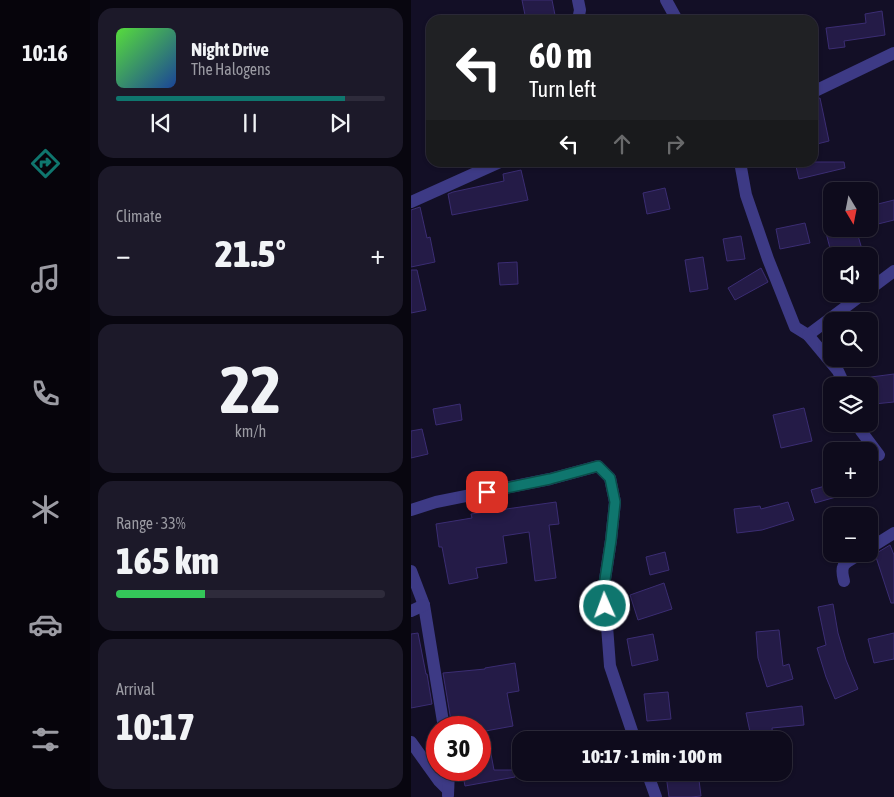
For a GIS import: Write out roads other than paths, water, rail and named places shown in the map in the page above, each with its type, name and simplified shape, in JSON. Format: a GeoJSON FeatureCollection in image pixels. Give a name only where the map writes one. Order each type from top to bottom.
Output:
{"type":"FeatureCollection","features":[{"type":"Feature","properties":{"kind":"street"},"geometry":{"type":"LineString","coordinates":[[578,0],[578,15]]}},
{"type":"Feature","properties":{"kind":"street"},"geometry":{"type":"LineString","coordinates":[[665,0],[674,15]]}},
{"type":"Feature","properties":{"kind":"street"},"geometry":{"type":"LineString","coordinates":[[818,90],[894,53]]}},
{"type":"Feature","properties":{"kind":"street"},"geometry":{"type":"LineString","coordinates":[[411,202],[489,167]]}},
{"type":"Feature","properties":{"kind":"street"},"geometry":{"type":"LineString","coordinates":[[741,167],[745,195],[795,327],[808,335],[841,377]]}},
{"type":"Feature","properties":{"kind":"street"},"geometry":{"type":"LineString","coordinates":[[878,283],[894,271]]}},
{"type":"Feature","properties":{"kind":"street"},"geometry":{"type":"LineString","coordinates":[[808,335],[852,302]]}},
{"type":"Feature","properties":{"kind":"street"},"geometry":{"type":"LineString","coordinates":[[862,432],[879,456]]}},
{"type":"Feature","properties":{"kind":"street"},"geometry":{"type":"LineString","coordinates":[[411,510],[436,502],[550,479],[598,466],[610,478],[615,502],[604,586],[610,666],[632,731]]}},
{"type":"Feature","properties":{"kind":"street"},"geometry":{"type":"LineString","coordinates":[[878,543],[894,533]]}},
{"type":"Feature","properties":{"kind":"street"},"geometry":{"type":"LineString","coordinates":[[844,581],[841,570],[847,562]]}},
{"type":"Feature","properties":{"kind":"street"},"geometry":{"type":"LineString","coordinates":[[411,571],[424,605],[442,716]]}},
{"type":"Feature","properties":{"kind":"street"},"geometry":{"type":"LineString","coordinates":[[411,612],[424,605]]}},
{"type":"Feature","properties":{"kind":"street"},"geometry":{"type":"LineString","coordinates":[[411,742],[448,793]]}},
{"type":"Feature","properties":{"kind":"street"},"geometry":{"type":"LineString","coordinates":[[650,781],[656,797]]}}]}
